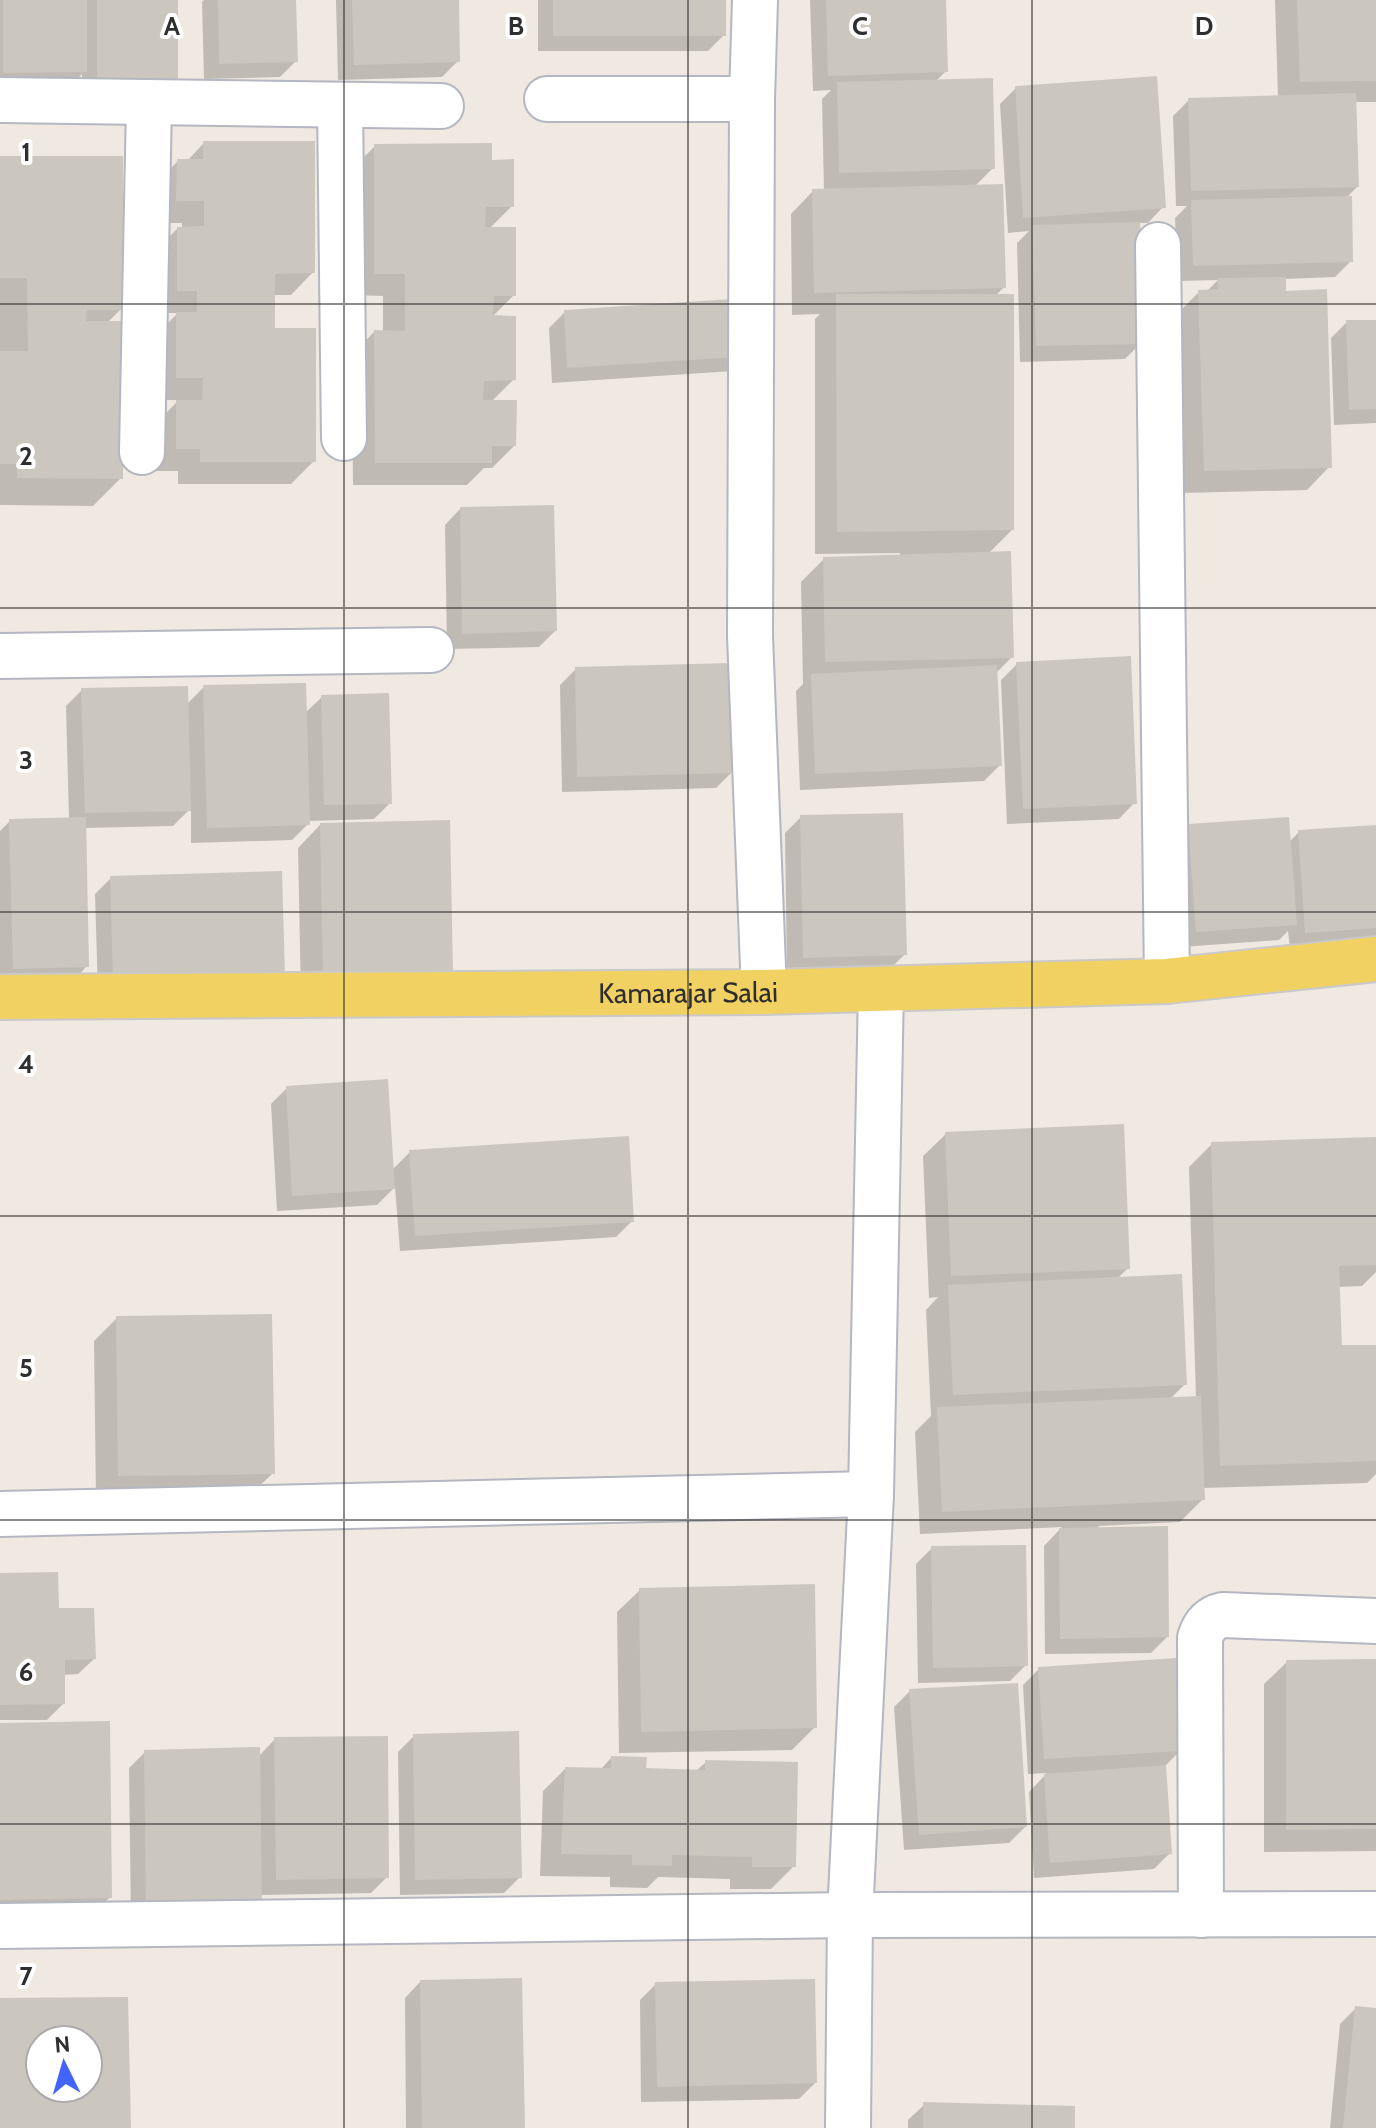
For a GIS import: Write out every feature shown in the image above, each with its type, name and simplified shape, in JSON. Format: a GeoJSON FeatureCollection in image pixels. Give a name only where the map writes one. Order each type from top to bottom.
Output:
{"type":"FeatureCollection","features":[{"type":"Feature","properties":{"kind":"main road","name":"Kamarajar Salai"},"geometry":{"type":"LineString","coordinates":[[0,997],[881,989],[1167,981],[1376,959]]}},
{"type":"Feature","properties":{"kind":"street"},"geometry":{"type":"LineString","coordinates":[[755,0],[750,636],[764,992]]}},
{"type":"Feature","properties":{"kind":"street"},"geometry":{"type":"LineString","coordinates":[[547,99],[752,99]]}},
{"type":"Feature","properties":{"kind":"street"},"geometry":{"type":"LineString","coordinates":[[0,100],[441,106]]}},
{"type":"Feature","properties":{"kind":"street"},"geometry":{"type":"LineString","coordinates":[[142,452],[149,104]]}},
{"type":"Feature","properties":{"kind":"street"},"geometry":{"type":"LineString","coordinates":[[340,105],[344,438]]}},
{"type":"Feature","properties":{"kind":"street"},"geometry":{"type":"LineString","coordinates":[[1158,245],[1167,981]]}},
{"type":"Feature","properties":{"kind":"street"},"geometry":{"type":"LineString","coordinates":[[0,656],[431,650]]}},
{"type":"Feature","properties":{"kind":"street"},"geometry":{"type":"LineString","coordinates":[[848,2128],[850,1915],[871,1494],[881,989]]}},
{"type":"Feature","properties":{"kind":"street"},"geometry":{"type":"LineString","coordinates":[[0,1514],[871,1494]]}},
{"type":"Feature","properties":{"kind":"street"},"geometry":{"type":"LineString","coordinates":[[1201,1915],[1200,1638],[1204,1626],[1223,1615],[1376,1621]]}},
{"type":"Feature","properties":{"kind":"street"},"geometry":{"type":"LineString","coordinates":[[0,1926],[850,1915],[1376,1914]]}},
{"type":"Feature","properties":{"kind":"building"},"geometry":{"type":"Polygon","coordinates":[[[3,0],[87,0],[87,72],[3,73],[3,0]]]}},
{"type":"Feature","properties":{"kind":"building"},"geometry":{"type":"Polygon","coordinates":[[[97,0],[178,0],[178,79],[97,80],[97,0]]]}},
{"type":"Feature","properties":{"kind":"building"},"geometry":{"type":"Polygon","coordinates":[[[218,0],[296,0],[298,62],[219,64],[218,0]]]}},
{"type":"Feature","properties":{"kind":"building"},"geometry":{"type":"Polygon","coordinates":[[[352,0],[459,0],[460,62],[354,65],[352,0]]]}},
{"type":"Feature","properties":{"kind":"building"},"geometry":{"type":"Polygon","coordinates":[[[553,0],[726,0],[726,36],[553,36],[553,0]]]}},
{"type":"Feature","properties":{"kind":"building"},"geometry":{"type":"Polygon","coordinates":[[[826,0],[946,0],[948,72],[828,76],[826,0]]]}},
{"type":"Feature","properties":{"kind":"building"},"geometry":{"type":"Polygon","coordinates":[[[1297,0],[1376,0],[1376,81],[1300,82],[1297,0]]]}},
{"type":"Feature","properties":{"kind":"building"},"geometry":{"type":"Polygon","coordinates":[[[1157,76],[1166,208],[1023,218],[1015,86],[1157,76]]]}},
{"type":"Feature","properties":{"kind":"building"},"geometry":{"type":"Polygon","coordinates":[[[993,78],[995,169],[839,173],[837,82],[993,78]]]}},
{"type":"Feature","properties":{"kind":"building"},"geometry":{"type":"Polygon","coordinates":[[[1356,93],[1359,187],[1191,191],[1188,98],[1356,93]]]}},
{"type":"Feature","properties":{"kind":"building"},"geometry":{"type":"Polygon","coordinates":[[[203,141],[315,141],[315,273],[275,274],[275,328],[316,328],[316,462],[200,462],[200,449],[176,449],[176,400],[202,400],[203,378],[176,378],[176,312],[197,312],[197,291],[177,291],[177,227],[204,226],[204,201],[176,201],[177,159],[203,159],[203,141]]]}},
{"type":"Feature","properties":{"kind":"building"},"geometry":{"type":"Polygon","coordinates":[[[492,143],[492,160],[514,159],[514,207],[486,207],[485,227],[516,227],[516,296],[494,296],[493,315],[516,316],[516,380],[484,381],[483,400],[517,400],[516,446],[492,446],[492,463],[375,463],[374,330],[405,331],[405,274],[374,274],[374,144],[492,143]]]}},
{"type":"Feature","properties":{"kind":"building"},"geometry":{"type":"Polygon","coordinates":[[[0,156],[123,156],[123,310],[87,310],[86,321],[123,321],[123,479],[17,478],[17,464],[0,464],[0,351],[28,351],[27,278],[0,278],[0,156]]]}},
{"type":"Feature","properties":{"kind":"building"},"geometry":{"type":"Polygon","coordinates":[[[1003,184],[1006,288],[814,293],[812,189],[1003,184]]]}},
{"type":"Feature","properties":{"kind":"building"},"geometry":{"type":"Polygon","coordinates":[[[1352,196],[1353,262],[1193,266],[1191,200],[1352,196]]]}},
{"type":"Feature","properties":{"kind":"building"},"geometry":{"type":"Polygon","coordinates":[[[1140,222],[1143,344],[1036,346],[1032,225],[1140,222]]]}},
{"type":"Feature","properties":{"kind":"building"},"geometry":{"type":"Polygon","coordinates":[[[1286,277],[1286,291],[1327,289],[1332,468],[1204,471],[1198,290],[1218,289],[1217,278],[1286,277]]]}},
{"type":"Feature","properties":{"kind":"building"},"geometry":{"type":"Polygon","coordinates":[[[836,294],[1014,294],[1014,530],[837,532],[836,294]]]}},
{"type":"Feature","properties":{"kind":"building"},"geometry":{"type":"Polygon","coordinates":[[[747,298],[751,356],[567,368],[564,310],[747,298]]]}},
{"type":"Feature","properties":{"kind":"building"},"geometry":{"type":"Polygon","coordinates":[[[1346,320],[1376,320],[1376,409],[1349,410],[1346,320]]]}},
{"type":"Feature","properties":{"kind":"building"},"geometry":{"type":"Polygon","coordinates":[[[554,505],[557,631],[462,634],[460,507],[554,505]]]}},
{"type":"Feature","properties":{"kind":"building"},"geometry":{"type":"Polygon","coordinates":[[[1011,551],[1014,658],[825,662],[823,557],[1011,551]]]}},
{"type":"Feature","properties":{"kind":"building"},"geometry":{"type":"Polygon","coordinates":[[[1131,656],[1137,804],[1023,809],[1016,662],[1131,656]]]}},
{"type":"Feature","properties":{"kind":"building"},"geometry":{"type":"Polygon","coordinates":[[[731,663],[734,773],[577,777],[575,667],[731,663]]]}},
{"type":"Feature","properties":{"kind":"building"},"geometry":{"type":"Polygon","coordinates":[[[997,665],[1002,766],[815,774],[811,674],[997,665]]]}},
{"type":"Feature","properties":{"kind":"building"},"geometry":{"type":"Polygon","coordinates":[[[306,683],[310,825],[207,828],[203,685],[306,683]]]}},
{"type":"Feature","properties":{"kind":"building"},"geometry":{"type":"Polygon","coordinates":[[[188,686],[191,811],[85,813],[81,688],[188,686]]]}},
{"type":"Feature","properties":{"kind":"building"},"geometry":{"type":"Polygon","coordinates":[[[389,693],[392,804],[324,805],[321,695],[389,693]]]}},
{"type":"Feature","properties":{"kind":"building"},"geometry":{"type":"Polygon","coordinates":[[[903,813],[907,955],[803,958],[800,815],[903,813]]]}},
{"type":"Feature","properties":{"kind":"building"},"geometry":{"type":"Polygon","coordinates":[[[86,817],[89,967],[13,969],[9,819],[86,817]]]}},
{"type":"Feature","properties":{"kind":"building"},"geometry":{"type":"Polygon","coordinates":[[[1289,817],[1297,925],[1196,932],[1188,824],[1289,817]]]}},
{"type":"Feature","properties":{"kind":"building"},"geometry":{"type":"Polygon","coordinates":[[[450,820],[453,972],[323,976],[320,823],[450,820]]]}},
{"type":"Feature","properties":{"kind":"building"},"geometry":{"type":"Polygon","coordinates":[[[1376,825],[1376,928],[1305,933],[1298,830],[1376,825]]]}},
{"type":"Feature","properties":{"kind":"building"},"geometry":{"type":"Polygon","coordinates":[[[282,871],[285,975],[113,979],[110,876],[282,871]]]}},
{"type":"Feature","properties":{"kind":"building"},"geometry":{"type":"Polygon","coordinates":[[[388,1079],[395,1189],[292,1196],[286,1086],[388,1079]]]}},
{"type":"Feature","properties":{"kind":"building"},"geometry":{"type":"Polygon","coordinates":[[[1124,1124],[1130,1269],[951,1276],[945,1132],[1124,1124]]]}},
{"type":"Feature","properties":{"kind":"building"},"geometry":{"type":"Polygon","coordinates":[[[629,1136],[634,1222],[415,1236],[409,1150],[629,1136]]]}},
{"type":"Feature","properties":{"kind":"building"},"geometry":{"type":"Polygon","coordinates":[[[1376,1137],[1376,1265],[1339,1266],[1342,1345],[1376,1345],[1376,1461],[1220,1466],[1211,1142],[1376,1137]]]}},
{"type":"Feature","properties":{"kind":"building"},"geometry":{"type":"Polygon","coordinates":[[[1182,1274],[1187,1385],[953,1395],[948,1285],[1182,1274]]]}},
{"type":"Feature","properties":{"kind":"building"},"geometry":{"type":"Polygon","coordinates":[[[272,1314],[275,1474],[118,1476],[116,1316],[272,1314]]]}},
{"type":"Feature","properties":{"kind":"building"},"geometry":{"type":"Polygon","coordinates":[[[1201,1396],[1205,1500],[942,1512],[937,1407],[1201,1396]]]}},
{"type":"Feature","properties":{"kind":"building"},"geometry":{"type":"Polygon","coordinates":[[[1168,1526],[1169,1637],[1060,1639],[1059,1528],[1168,1526]]]}},
{"type":"Feature","properties":{"kind":"building"},"geometry":{"type":"Polygon","coordinates":[[[1026,1545],[1028,1666],[933,1668],[931,1546],[1026,1545]]]}},
{"type":"Feature","properties":{"kind":"building"},"geometry":{"type":"Polygon","coordinates":[[[58,1572],[59,1608],[94,1608],[96,1659],[65,1660],[65,1704],[0,1705],[0,1573],[58,1572]]]}},
{"type":"Feature","properties":{"kind":"building"},"geometry":{"type":"Polygon","coordinates":[[[815,1584],[817,1728],[641,1732],[639,1588],[815,1584]]]}},
{"type":"Feature","properties":{"kind":"building"},"geometry":{"type":"Polygon","coordinates":[[[1177,1658],[1183,1751],[1044,1759],[1038,1667],[1177,1658]]]}},
{"type":"Feature","properties":{"kind":"building"},"geometry":{"type":"Polygon","coordinates":[[[1376,1659],[1376,1829],[1286,1830],[1286,1660],[1376,1659]]]}},
{"type":"Feature","properties":{"kind":"building"},"geometry":{"type":"Polygon","coordinates":[[[1018,1683],[1027,1827],[919,1835],[909,1689],[1018,1683]]]}},
{"type":"Feature","properties":{"kind":"building"},"geometry":{"type":"Polygon","coordinates":[[[110,1721],[112,1898],[0,1900],[0,1723],[110,1721]]]}},
{"type":"Feature","properties":{"kind":"building"},"geometry":{"type":"Polygon","coordinates":[[[519,1731],[522,1878],[415,1880],[413,1734],[519,1731]]]}},
{"type":"Feature","properties":{"kind":"building"},"geometry":{"type":"Polygon","coordinates":[[[388,1736],[389,1878],[276,1880],[274,1737],[388,1736]]]}},
{"type":"Feature","properties":{"kind":"building"},"geometry":{"type":"Polygon","coordinates":[[[260,1747],[262,1905],[146,1907],[144,1750],[260,1747]]]}},
{"type":"Feature","properties":{"kind":"building"},"geometry":{"type":"Polygon","coordinates":[[[611,1756],[647,1757],[646,1768],[705,1770],[705,1760],[798,1762],[796,1867],[752,1867],[752,1857],[672,1855],[672,1866],[632,1865],[632,1855],[561,1854],[565,1767],[611,1768],[611,1756]]]}},
{"type":"Feature","properties":{"kind":"building"},"geometry":{"type":"Polygon","coordinates":[[[1166,1765],[1172,1854],[1050,1863],[1044,1774],[1166,1765]]]}},
{"type":"Feature","properties":{"kind":"building"},"geometry":{"type":"Polygon","coordinates":[[[522,1978],[525,2128],[422,2128],[420,1980],[522,1978]]]}},
{"type":"Feature","properties":{"kind":"building"},"geometry":{"type":"Polygon","coordinates":[[[815,1979],[817,2083],[657,2087],[655,1982],[815,1979]]]}},
{"type":"Feature","properties":{"kind":"building"},"geometry":{"type":"Polygon","coordinates":[[[128,1997],[131,2128],[0,2128],[0,1998],[128,1997]]]}},
{"type":"Feature","properties":{"kind":"building"},"geometry":{"type":"Polygon","coordinates":[[[1355,2006],[1376,2008],[1376,2128],[1343,2128],[1355,2006]]]}},
{"type":"Feature","properties":{"kind":"building"},"geometry":{"type":"Polygon","coordinates":[[[923,2102],[1075,2106],[1075,2128],[923,2128],[923,2102]]]}}]}
